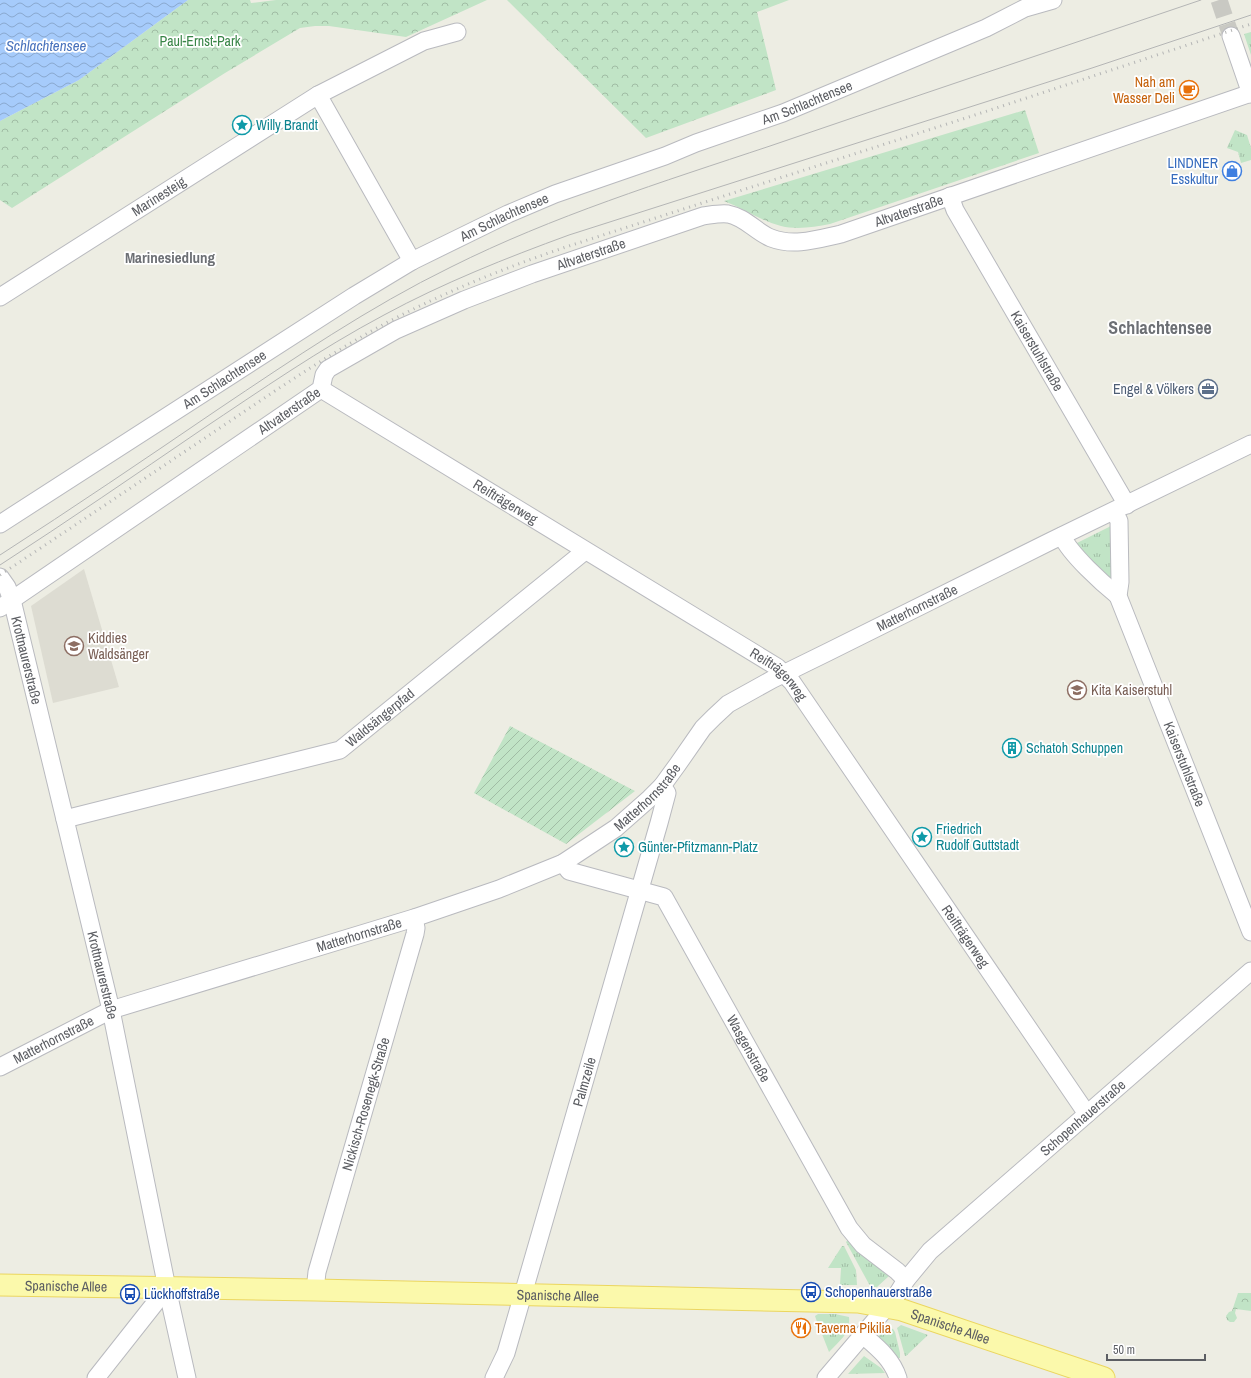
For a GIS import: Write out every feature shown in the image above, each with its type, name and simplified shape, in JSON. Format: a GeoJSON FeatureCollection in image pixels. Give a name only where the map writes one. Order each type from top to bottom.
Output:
{"type":"FeatureCollection","features":[{"type":"Feature","properties":{"kind":"main road","name":"Spanische Allee"},"geometry":{"type":"LineString","coordinates":[[0,1285],[844,1301],[902,1310],[1104,1378]]}},
{"type":"Feature","properties":{"kind":"street","name":"Am Schlachtensee"},"geometry":{"type":"LineString","coordinates":[[0,524],[348,300],[412,261],[555,194],[783,113],[986,28],[1025,8],[1053,0]]}},
{"type":"Feature","properties":{"kind":"street","name":"Marinesteig"},"geometry":{"type":"LineString","coordinates":[[0,297],[318,95],[424,41],[457,32]]}},
{"type":"Feature","properties":{"kind":"street"},"geometry":{"type":"LineString","coordinates":[[1231,36],[1251,94]]}},
{"type":"Feature","properties":{"kind":"street","name":"Altvaterstraße"},"geometry":{"type":"LineString","coordinates":[[6,604],[48,574],[321,390],[324,375],[328,369],[403,327],[464,300],[532,274],[703,216],[727,214],[739,217],[771,238],[786,242],[804,242],[841,234],[1251,94]]}},
{"type":"Feature","properties":{"kind":"street"},"geometry":{"type":"LineString","coordinates":[[318,95],[412,261]]}},
{"type":"Feature","properties":{"kind":"street","name":"Kaiserstuhlstraße"},"geometry":{"type":"LineString","coordinates":[[950,196],[956,210],[1120,508],[1120,582],[1118,596],[1251,932]]}},
{"type":"Feature","properties":{"kind":"street","name":"Reifträgerweg"},"geometry":{"type":"LineString","coordinates":[[321,390],[777,667],[792,682],[1087,1114]]}},
{"type":"Feature","properties":{"kind":"street","name":"Matterhornstraße"},"geometry":{"type":"LineString","coordinates":[[0,1066],[111,1010],[414,918],[499,889],[563,863],[616,828],[650,798],[662,786],[703,728],[728,704],[784,674],[1251,444]]}},
{"type":"Feature","properties":{"kind":"street","name":"Kaiserstuhlstraße"},"geometry":{"type":"LineString","coordinates":[[1062,536],[1066,546],[1118,596]]}},
{"type":"Feature","properties":{"kind":"street","name":"Waldsängerpfad"},"geometry":{"type":"LineString","coordinates":[[65,819],[340,750],[585,551]]}},
{"type":"Feature","properties":{"kind":"street","name":"Krottnaurerstraße"},"geometry":{"type":"LineString","coordinates":[[0,577],[7,587],[6,604],[65,819],[111,1010],[167,1288],[187,1378]]}},
{"type":"Feature","properties":{"kind":"street","name":"Palmzeile"},"geometry":{"type":"LineString","coordinates":[[494,1378],[506,1353],[640,891],[667,793],[662,786]]}},
{"type":"Feature","properties":{"kind":"street","name":"Wasgenstraße"},"geometry":{"type":"LineString","coordinates":[[563,863],[569,871],[664,897],[849,1228],[863,1245],[906,1280]]}},
{"type":"Feature","properties":{"kind":"street","name":"Nickisch-Rosenegk-Straße"},"geometry":{"type":"LineString","coordinates":[[315,1290],[319,1265],[415,934],[416,928],[414,918]]}},
{"type":"Feature","properties":{"kind":"street","name":"Schopenhauerstraße"},"geometry":{"type":"LineString","coordinates":[[826,1378],[896,1296],[906,1280],[930,1251],[1251,972]]}},
{"type":"Feature","properties":{"kind":"street"},"geometry":{"type":"LineString","coordinates":[[96,1378],[167,1288]]}},
{"type":"Feature","properties":{"kind":"street"},"geometry":{"type":"LineString","coordinates":[[863,1335],[891,1362],[898,1378]]}},
{"type":"Feature","properties":{"kind":"shaded area","name":"Kiddies Waldsänger"},"geometry":{"type":"Polygon","coordinates":[[[84,569],[119,687],[53,703],[31,606],[84,569]]]}},
{"type":"Feature","properties":{"kind":"green space","name":"Paul-Ernst-Park"},"geometry":{"type":"Polygon","coordinates":[[[188,0],[250,0],[251,3],[276,0],[487,0],[406,37],[329,26],[300,28],[225,73],[12,208],[0,200],[0,121],[79,80],[188,0]]]}},
{"type":"Feature","properties":{"kind":"green space"},"geometry":{"type":"Polygon","coordinates":[[[507,0],[789,0],[757,12],[776,90],[646,138],[507,0]]]}},
{"type":"Feature","properties":{"kind":"green space"},"geometry":{"type":"Polygon","coordinates":[[[1251,32],[1251,55],[1244,34],[1251,32]]]}},
{"type":"Feature","properties":{"kind":"green space"},"geometry":{"type":"Polygon","coordinates":[[[1025,110],[1039,153],[830,224],[799,228],[781,226],[766,221],[724,201],[1025,110]]]}},
{"type":"Feature","properties":{"kind":"green space"},"geometry":{"type":"Polygon","coordinates":[[[1235,130],[1247,135],[1251,148],[1251,160],[1241,163],[1238,152],[1227,148],[1235,130]]]}},
{"type":"Feature","properties":{"kind":"green space"},"geometry":{"type":"Polygon","coordinates":[[[1111,526],[1112,580],[1110,580],[1075,544],[1111,526]]]}},
{"type":"Feature","properties":{"kind":"green space"},"geometry":{"type":"Polygon","coordinates":[[[510,726],[635,791],[566,844],[474,793],[510,726]]]}},
{"type":"Feature","properties":{"kind":"green space"},"geometry":{"type":"Polygon","coordinates":[[[848,1240],[890,1274],[877,1287],[872,1287],[869,1284],[846,1242],[848,1240]]]}},
{"type":"Feature","properties":{"kind":"green space"},"geometry":{"type":"Polygon","coordinates":[[[842,1246],[844,1246],[856,1270],[857,1285],[840,1285],[841,1268],[828,1268],[842,1246]]]}},
{"type":"Feature","properties":{"kind":"green space"},"geometry":{"type":"Polygon","coordinates":[[[1238,1293],[1251,1293],[1251,1311],[1236,1309],[1235,1313],[1237,1318],[1234,1322],[1230,1322],[1227,1320],[1226,1316],[1232,1311],[1238,1293]]]}},
{"type":"Feature","properties":{"kind":"green space"},"geometry":{"type":"Polygon","coordinates":[[[818,1314],[835,1314],[849,1317],[847,1332],[829,1352],[815,1316],[818,1314]]]}},
{"type":"Feature","properties":{"kind":"green space"},"geometry":{"type":"Polygon","coordinates":[[[901,1325],[928,1335],[906,1356],[897,1328],[901,1325]]]}},
{"type":"Feature","properties":{"kind":"green space"},"geometry":{"type":"Polygon","coordinates":[[[886,1327],[893,1329],[895,1332],[900,1358],[898,1358],[878,1339],[886,1327]]]}},
{"type":"Feature","properties":{"kind":"green space"},"geometry":{"type":"Polygon","coordinates":[[[864,1356],[881,1368],[885,1373],[848,1374],[864,1356]]]}},
{"type":"Feature","properties":{"kind":"water","name":"Schlachtensee"},"geometry":{"type":"Polygon","coordinates":[[[0,0],[188,0],[79,80],[0,121],[0,0]]]}},
{"type":"Feature","properties":{"kind":"tunnel"},"geometry":{"type":"LineString","coordinates":[[1219,0],[1231,36]]}},
{"type":"Feature","properties":{"kind":"tram line"},"geometry":{"type":"LineString","coordinates":[[0,555],[332,334],[391,299],[451,267],[529,232],[608,201],[1201,0]]}},
{"type":"Feature","properties":{"kind":"tram line"},"geometry":{"type":"LineString","coordinates":[[0,565],[314,356],[360,328],[429,292],[498,262],[569,235],[1092,68],[1251,15]]}},
{"type":"Feature","properties":{"kind":"railway"},"geometry":{"type":"LineString","coordinates":[[0,575],[317,364],[388,322],[456,290],[502,270],[572,245],[1251,24]]}},
{"type":"Feature","properties":{"kind":"place","name":"Nah am Wasser Deli"},"geometry":{"type":"Point","coordinates":[1189,90]}},
{"type":"Feature","properties":{"kind":"place","name":"Willy Brandt"},"geometry":{"type":"Point","coordinates":[242,125]}},
{"type":"Feature","properties":{"kind":"place","name":"LINDNER Esskultur"},"geometry":{"type":"Point","coordinates":[1232,171]}},
{"type":"Feature","properties":{"kind":"place","name":"Engel & Völkers"},"geometry":{"type":"Point","coordinates":[1208,389]}},
{"type":"Feature","properties":{"kind":"place","name":"Kiddies Waldsänger"},"geometry":{"type":"Point","coordinates":[74,646]}},
{"type":"Feature","properties":{"kind":"place","name":"Kita Kaiserstuhl"},"geometry":{"type":"Point","coordinates":[1077,690]}},
{"type":"Feature","properties":{"kind":"place","name":"Schatoh Schuppen"},"geometry":{"type":"Point","coordinates":[1012,748]}},
{"type":"Feature","properties":{"kind":"place","name":"Friedrich Rudolf Guttstadt"},"geometry":{"type":"Point","coordinates":[922,837]}},
{"type":"Feature","properties":{"kind":"place","name":"Günter-Pfitzmann-Platz"},"geometry":{"type":"Point","coordinates":[624,847]}},
{"type":"Feature","properties":{"kind":"place","name":"Schopenhauerstraße"},"geometry":{"type":"Point","coordinates":[811,1292]}},
{"type":"Feature","properties":{"kind":"place","name":"Lückhoffstraße"},"geometry":{"type":"Point","coordinates":[130,1294]}},
{"type":"Feature","properties":{"kind":"place","name":"Taverna Pikilia"},"geometry":{"type":"Point","coordinates":[801,1328]}},
{"type":"Feature","properties":{"kind":"district","name":"Marinesiedlung"},"geometry":{"type":"Point","coordinates":[170,257]}},
{"type":"Feature","properties":{"kind":"district","name":"Schlachtensee"},"geometry":{"type":"Point","coordinates":[1160,327]}}]}
